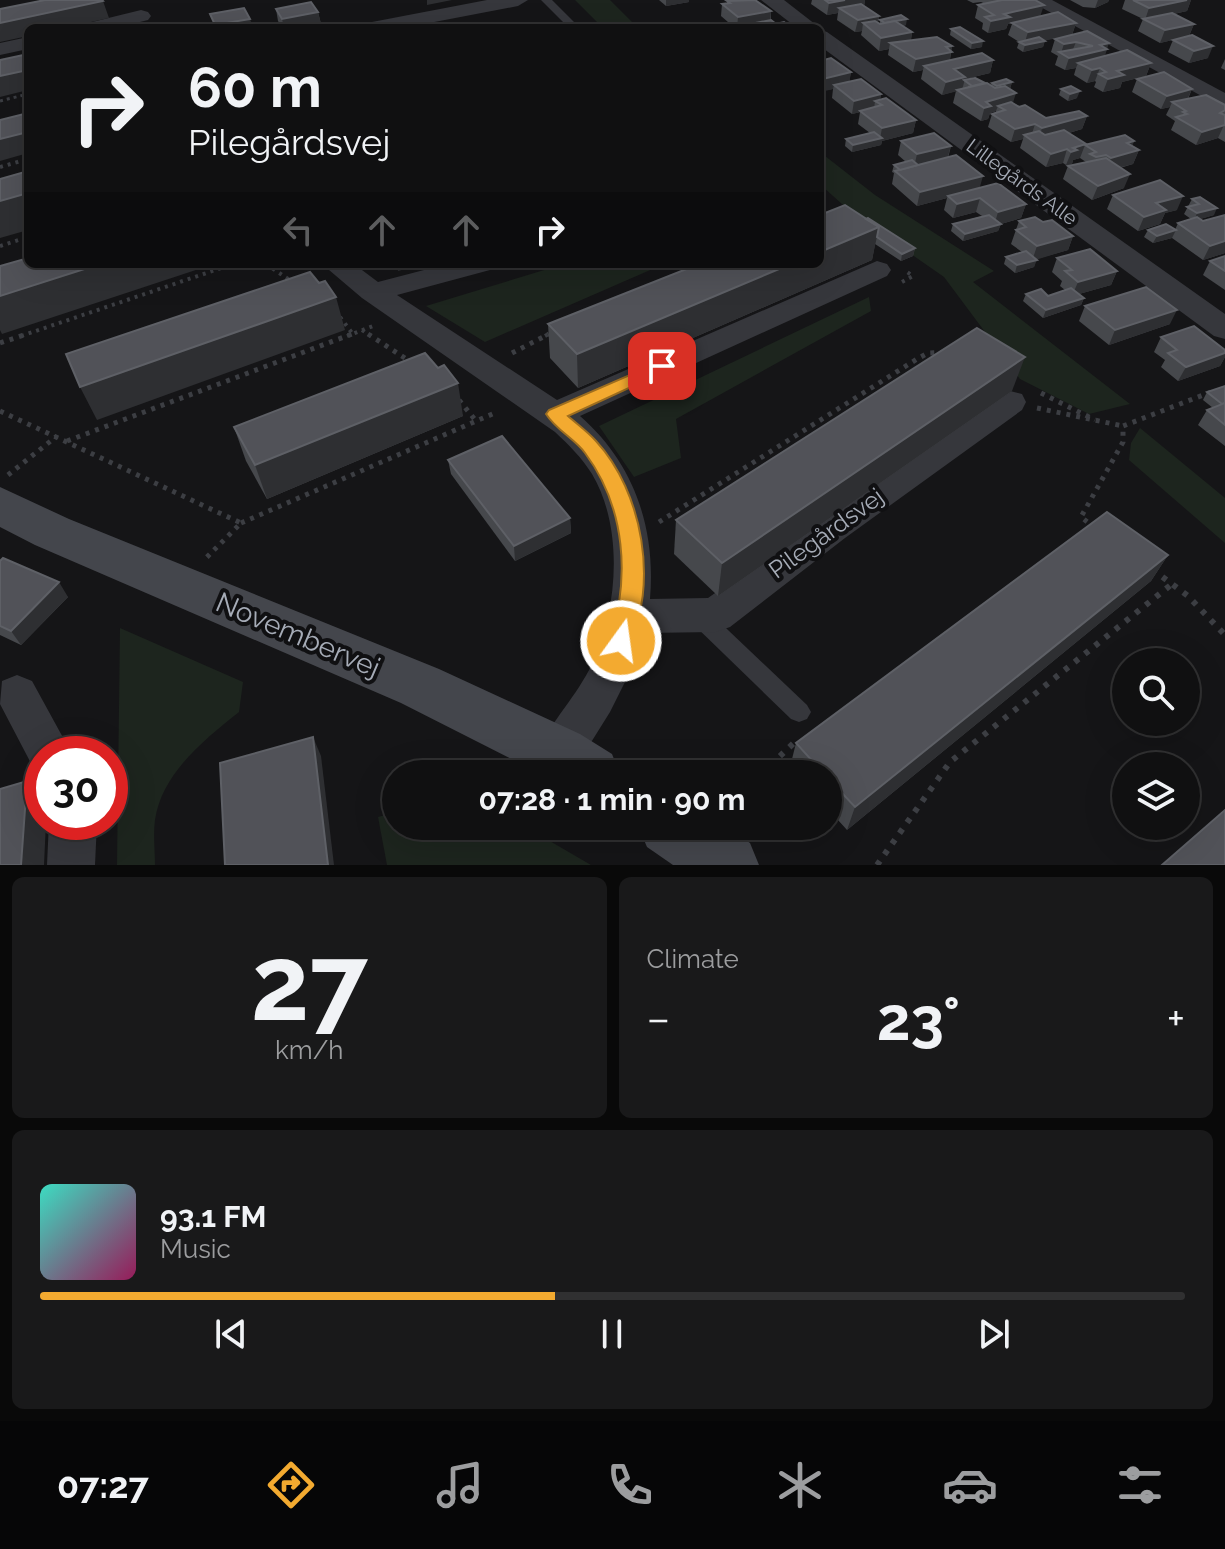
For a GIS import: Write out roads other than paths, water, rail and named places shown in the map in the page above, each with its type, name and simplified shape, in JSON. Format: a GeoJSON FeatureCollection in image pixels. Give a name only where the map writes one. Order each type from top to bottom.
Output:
{"type":"FeatureCollection","features":[{"type":"Feature","properties":{"kind":"street"},"geometry":{"type":"LineString","coordinates":[[390,24],[482,3],[518,0]]}},
{"type":"Feature","properties":{"kind":"street"},"geometry":{"type":"LineString","coordinates":[[771,0],[804,24]]}},
{"type":"Feature","properties":{"kind":"street"},"geometry":{"type":"LineString","coordinates":[[1038,0],[1225,102]]}},
{"type":"Feature","properties":{"kind":"street"},"geometry":{"type":"LineString","coordinates":[[106,24],[141,15]]}},
{"type":"Feature","properties":{"kind":"street","name":"Lillegårds Alle"},"geometry":{"type":"LineString","coordinates":[[824,39],[1225,329]]}},
{"type":"Feature","properties":{"kind":"street"},"geometry":{"type":"LineString","coordinates":[[0,49],[24,44]]}},
{"type":"Feature","properties":{"kind":"street"},"geometry":{"type":"LineString","coordinates":[[341,268],[404,314],[543,406],[590,446],[609,474],[623,505],[631,540],[633,577],[628,616],[613,665],[577,760]]}},
{"type":"Feature","properties":{"kind":"street"},"geometry":{"type":"LineString","coordinates":[[372,292],[465,268]]}},
{"type":"Feature","properties":{"kind":"street"},"geometry":{"type":"LineString","coordinates":[[543,406],[877,270]]}},
{"type":"Feature","properties":{"kind":"street","name":"Pilegårdsvej"},"geometry":{"type":"LineString","coordinates":[[628,616],[716,615],[1019,395]]}},
{"type":"Feature","properties":{"kind":"street","name":"Novembervej"},"geometry":{"type":"LineString","coordinates":[[0,505],[52,532],[420,686],[567,760]]}},
{"type":"Feature","properties":{"kind":"street"},"geometry":{"type":"LineString","coordinates":[[17,694],[40,736]]}},
{"type":"Feature","properties":{"kind":"street"},"geometry":{"type":"LineString","coordinates":[[71,865],[72,840]]}},
{"type":"Feature","properties":{"kind":"street"},"geometry":{"type":"LineString","coordinates":[[690,840],[728,865]]}},
{"type":"Feature","properties":{"kind":"lane"},"geometry":{"type":"LineString","coordinates":[[546,0],[571,24]]}},
{"type":"Feature","properties":{"kind":"lane"},"geometry":{"type":"LineString","coordinates":[[698,615],[799,712]]}}]}
